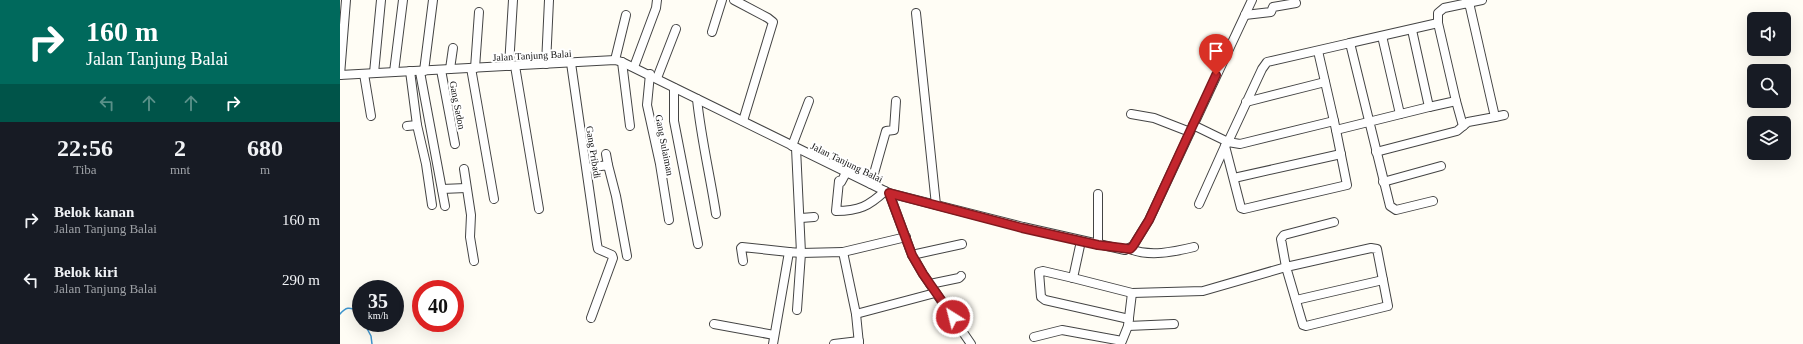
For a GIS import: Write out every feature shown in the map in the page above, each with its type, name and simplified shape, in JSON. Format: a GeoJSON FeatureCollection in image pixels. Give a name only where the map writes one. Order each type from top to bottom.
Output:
{"type":"FeatureCollection","features":[{"type":"Feature","properties":{"kind":"street"},"geometry":{"type":"LineString","coordinates":[[340,76],[346,0]]}},
{"type":"Feature","properties":{"kind":"street"},"geometry":{"type":"LineString","coordinates":[[374,73],[381,0]]}},
{"type":"Feature","properties":{"kind":"street"},"geometry":{"type":"LineString","coordinates":[[394,72],[403,0]]}},
{"type":"Feature","properties":{"kind":"street"},"geometry":{"type":"LineString","coordinates":[[433,0],[422,71],[445,206]]}},
{"type":"Feature","properties":{"kind":"street"},"geometry":{"type":"LineString","coordinates":[[513,0],[512,66],[539,209]]}},
{"type":"Feature","properties":{"kind":"street"},"geometry":{"type":"LineString","coordinates":[[546,64],[549,0]]}},
{"type":"Feature","properties":{"kind":"street"},"geometry":{"type":"LineString","coordinates":[[634,67],[656,8],[657,0]]}},
{"type":"Feature","properties":{"kind":"street"},"geometry":{"type":"LineString","coordinates":[[712,32],[722,0]]}},
{"type":"Feature","properties":{"kind":"street"},"geometry":{"type":"LineString","coordinates":[[734,0],[773,22],[743,121]]}},
{"type":"Feature","properties":{"kind":"street"},"geometry":{"type":"LineString","coordinates":[[1130,249],[1149,220],[1252,0]]}},
{"type":"Feature","properties":{"kind":"street"},"geometry":{"type":"LineString","coordinates":[[1463,126],[1438,23],[1438,13],[1440,10],[1462,3],[1468,4],[1482,0]]}},
{"type":"Feature","properties":{"kind":"street"},"geometry":{"type":"LineString","coordinates":[[1245,15],[1271,12],[1273,8],[1296,3]]}},
{"type":"Feature","properties":{"kind":"street"},"geometry":{"type":"LineString","coordinates":[[1468,4],[1495,117]]}},
{"type":"Feature","properties":{"kind":"street"},"geometry":{"type":"LineString","coordinates":[[479,12],[473,68],[494,199]]}},
{"type":"Feature","properties":{"kind":"street"},"geometry":{"type":"LineString","coordinates":[[916,13],[936,205]]}},
{"type":"Feature","properties":{"kind":"street"},"geometry":{"type":"LineString","coordinates":[[626,15],[618,61],[630,126]]}},
{"type":"Feature","properties":{"kind":"street"},"geometry":{"type":"LineString","coordinates":[[1199,204],[1246,102],[1267,62],[1438,23]]}},
{"type":"Feature","properties":{"kind":"street","name":"Gang Sulaiman"},"geometry":{"type":"LineString","coordinates":[[669,220],[660,164],[647,105],[653,76],[676,29]]}},
{"type":"Feature","properties":{"kind":"street"},"geometry":{"type":"LineString","coordinates":[[1412,30],[1429,107]]}},
{"type":"Feature","properties":{"kind":"street"},"geometry":{"type":"LineString","coordinates":[[1382,36],[1400,114]]}},
{"type":"Feature","properties":{"kind":"street"},"geometry":{"type":"LineString","coordinates":[[1350,43],[1390,206],[1392,209],[1433,201]]}},
{"type":"Feature","properties":{"kind":"street"},"geometry":{"type":"LineString","coordinates":[[450,70],[453,48]]}},
{"type":"Feature","properties":{"kind":"street"},"geometry":{"type":"LineString","coordinates":[[1226,144],[1242,208],[1245,209],[1347,185],[1318,51]]}},
{"type":"Feature","properties":{"kind":"street","name":"Jalan Tanjung Balai"},"geometry":{"type":"LineString","coordinates":[[340,76],[618,61],[653,76],[674,88],[794,147],[847,171],[887,192],[1081,241],[1098,245],[1130,249],[1140,253],[1164,253],[1194,247]]}},
{"type":"Feature","properties":{"kind":"street","name":"Gang Pribadi"},"geometry":{"type":"LineString","coordinates":[[571,63],[598,249],[612,255],[613,259],[591,318]]}},
{"type":"Feature","properties":{"kind":"street","name":"Gang Sadon"},"geometry":{"type":"LineString","coordinates":[[441,70],[456,144]]}},
{"type":"Feature","properties":{"kind":"street"},"geometry":{"type":"LineString","coordinates":[[410,72],[417,125],[426,164],[432,205]]}},
{"type":"Feature","properties":{"kind":"street"},"geometry":{"type":"LineString","coordinates":[[364,74],[372,116]]}},
{"type":"Feature","properties":{"kind":"street"},"geometry":{"type":"LineString","coordinates":[[1246,102],[1325,82]]}},
{"type":"Feature","properties":{"kind":"street"},"geometry":{"type":"LineString","coordinates":[[674,88],[674,121],[698,244]]}},
{"type":"Feature","properties":{"kind":"street"},"geometry":{"type":"LineString","coordinates":[[697,99],[703,147],[710,174],[716,214]]}},
{"type":"Feature","properties":{"kind":"street"},"geometry":{"type":"LineString","coordinates":[[797,310],[801,253],[800,218],[794,147],[809,101]]}},
{"type":"Feature","properties":{"kind":"street"},"geometry":{"type":"LineString","coordinates":[[871,184],[886,131],[894,130],[896,101]]}},
{"type":"Feature","properties":{"kind":"street"},"geometry":{"type":"LineString","coordinates":[[1336,130],[1368,121],[1456,101]]}},
{"type":"Feature","properties":{"kind":"street"},"geometry":{"type":"LineString","coordinates":[[1131,114],[1154,118],[1191,129],[1226,144],[1240,144],[1334,121]]}},
{"type":"Feature","properties":{"kind":"street"},"geometry":{"type":"LineString","coordinates":[[1376,152],[1457,131],[1468,122],[1504,116]]}},
{"type":"Feature","properties":{"kind":"street"},"geometry":{"type":"LineString","coordinates":[[408,126],[417,125]]}},
{"type":"Feature","properties":{"kind":"street"},"geometry":{"type":"LineString","coordinates":[[606,154],[616,196],[627,256]]}},
{"type":"Feature","properties":{"kind":"street"},"geometry":{"type":"LineString","coordinates":[[1234,178],[1341,154]]}},
{"type":"Feature","properties":{"kind":"street"},"geometry":{"type":"LineString","coordinates":[[587,168],[608,164]]}},
{"type":"Feature","properties":{"kind":"street"},"geometry":{"type":"LineString","coordinates":[[1383,182],[1441,166]]}},
{"type":"Feature","properties":{"kind":"street"},"geometry":{"type":"LineString","coordinates":[[464,169],[471,215],[470,237],[474,261]]}},
{"type":"Feature","properties":{"kind":"street"},"geometry":{"type":"LineString","coordinates":[[847,171],[841,182],[839,181],[836,211],[856,209],[866,206],[887,192],[912,255],[935,293],[971,344]]}},
{"type":"Feature","properties":{"kind":"street"},"geometry":{"type":"LineString","coordinates":[[442,188],[466,188]]}},
{"type":"Feature","properties":{"kind":"street"},"geometry":{"type":"LineString","coordinates":[[1098,194],[1098,245]]}},
{"type":"Feature","properties":{"kind":"street"},"geometry":{"type":"LineString","coordinates":[[800,218],[814,217]]}},
{"type":"Feature","properties":{"kind":"street"},"geometry":{"type":"LineString","coordinates":[[1174,324],[1128,323],[1045,300],[1041,297],[1039,272],[1043,271],[1132,293],[1203,291],[1286,267],[1375,248],[1378,250],[1388,307],[1306,326],[1303,325],[1286,267],[1281,246],[1282,236],[1334,222]]}},
{"type":"Feature","properties":{"kind":"street"},"geometry":{"type":"LineString","coordinates":[[743,261],[742,247],[801,253],[843,252],[906,237]]}},
{"type":"Feature","properties":{"kind":"street"},"geometry":{"type":"LineString","coordinates":[[1073,278],[1081,241]]}},
{"type":"Feature","properties":{"kind":"street"},"geometry":{"type":"LineString","coordinates":[[912,255],[962,244]]}},
{"type":"Feature","properties":{"kind":"street"},"geometry":{"type":"LineString","coordinates":[[773,344],[789,252]]}},
{"type":"Feature","properties":{"kind":"street"},"geometry":{"type":"LineString","coordinates":[[834,344],[859,343],[856,314],[843,252]]}},
{"type":"Feature","properties":{"kind":"street"},"geometry":{"type":"LineString","coordinates":[[930,284],[959,278],[961,276]]}},
{"type":"Feature","properties":{"kind":"street"},"geometry":{"type":"LineString","coordinates":[[1296,300],[1383,280]]}},
{"type":"Feature","properties":{"kind":"street"},"geometry":{"type":"LineString","coordinates":[[856,314],[935,293]]}},
{"type":"Feature","properties":{"kind":"street"},"geometry":{"type":"LineString","coordinates":[[1034,337],[1062,330],[1122,341],[1128,323],[1132,293]]}},
{"type":"Feature","properties":{"kind":"street"},"geometry":{"type":"LineString","coordinates":[[714,324],[774,335]]}},
{"type":"Feature","properties":{"kind":"street"},"geometry":{"type":"LineString","coordinates":[[1095,335],[1097,344]]}},
{"type":"Feature","properties":{"kind":"waterway"},"geometry":{"type":"LineString","coordinates":[[340,314],[344,310],[352,308]]}},
{"type":"Feature","properties":{"kind":"waterway"},"geometry":{"type":"LineString","coordinates":[[369,332],[372,344]]}},
{"type":"Feature","properties":{"kind":"route"},"geometry":{"type":"LineString","coordinates":[[953,317],[935,293],[912,255],[889,193],[951,208],[1022,228],[1098,245],[1125,250],[1130,249],[1149,220],[1216,75]]}}]}
